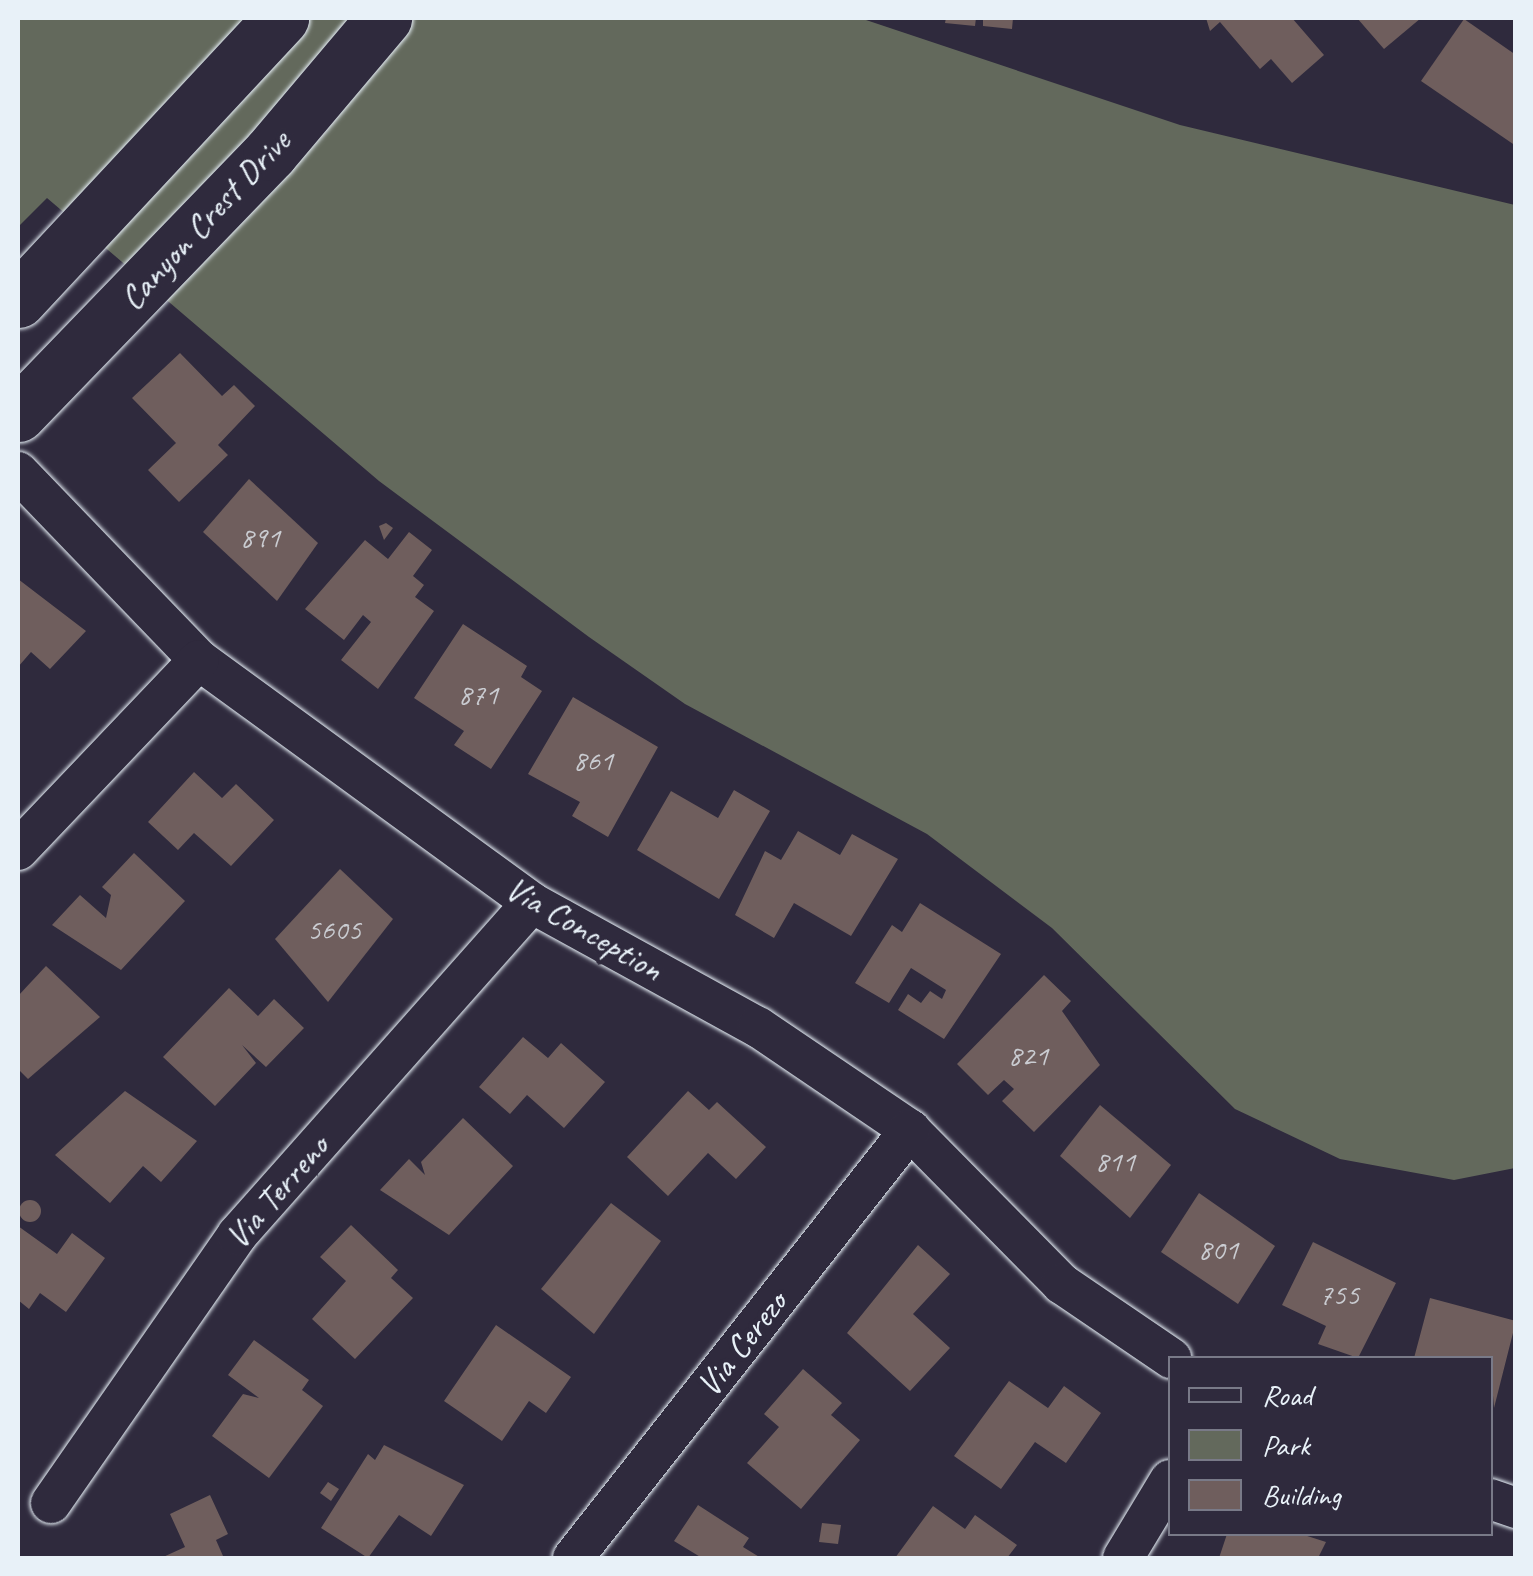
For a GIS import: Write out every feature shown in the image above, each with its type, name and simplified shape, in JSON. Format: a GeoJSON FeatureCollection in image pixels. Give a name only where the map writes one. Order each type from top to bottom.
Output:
{"type":"FeatureCollection","features":[{"type":"Feature","properties":{"kind":"main road"},"geometry":{"type":"LineString","coordinates":[[18,300],[282,18]]}},
{"type":"Feature","properties":{"kind":"main road","name":"Canyon Crest Drive"},"geometry":{"type":"LineString","coordinates":[[18,414],[270,154],[384,18]]}},
{"type":"Feature","properties":{"kind":"street","name":"Via Conception"},"geometry":{"type":"LineString","coordinates":[[18,472],[199,660],[532,903],[758,1028],[910,1130],[1062,1284],[1168,1356]]}},
{"type":"Feature","properties":{"kind":"street"},"geometry":{"type":"LineString","coordinates":[[18,850],[199,660]]}},
{"type":"Feature","properties":{"kind":"street","name":"Via Terreno"},"geometry":{"type":"LineString","coordinates":[[51,1503],[237,1235],[532,903]]}},
{"type":"Feature","properties":{"kind":"street","name":"Via Cerezo"},"geometry":{"type":"LineString","coordinates":[[574,1558],[910,1130]]}},
{"type":"Feature","properties":{"kind":"street"},"geometry":{"type":"LineString","coordinates":[[1124,1558],[1168,1483]]}},
{"type":"Feature","properties":{"kind":"green space"},"geometry":{"type":"Polygon","coordinates":[[[18,18],[860,18],[1180,125],[1515,205],[1515,1168],[1454,1180],[1340,1159],[1235,1109],[1052,928],[927,834],[685,704],[589,637],[379,481],[47,198],[18,227],[18,18]]]}},
{"type":"Feature","properties":{"kind":"building"},"geometry":{"type":"Polygon","coordinates":[[[946,18],[976,18],[975,26],[945,23],[946,18]]]}},
{"type":"Feature","properties":{"kind":"building"},"geometry":{"type":"Polygon","coordinates":[[[983,18],[1013,18],[1012,29],[983,26],[983,18]]]}},
{"type":"Feature","properties":{"kind":"building"},"geometry":{"type":"Polygon","coordinates":[[[1206,18],[1292,18],[1324,55],[1292,83],[1271,59],[1260,69],[1220,22],[1210,31],[1206,18]]]}},
{"type":"Feature","properties":{"kind":"building"},"geometry":{"type":"Polygon","coordinates":[[[1357,18],[1421,18],[1384,49],[1357,18]]]}},
{"type":"Feature","properties":{"kind":"building"},"geometry":{"type":"Polygon","coordinates":[[[1464,19],[1516,55],[1516,146],[1421,81],[1464,19]]]}},
{"type":"Feature","properties":{"kind":"building"},"geometry":{"type":"Polygon","coordinates":[[[180,353],[222,396],[234,385],[255,406],[218,445],[228,455],[179,502],[148,470],[176,443],[132,398],[180,353]]]}},
{"type":"Feature","properties":{"kind":"building"},"geometry":{"type":"Polygon","coordinates":[[[249,479],[318,543],[277,601],[203,532],[249,479]]]}},
{"type":"Feature","properties":{"kind":"building"},"geometry":{"type":"Polygon","coordinates":[[[386,523],[393,528],[384,540],[379,526],[386,523]]]}},
{"type":"Feature","properties":{"kind":"building"},"geometry":{"type":"Polygon","coordinates":[[[409,532],[432,550],[413,576],[424,585],[415,597],[434,611],[378,689],[341,660],[371,622],[363,615],[344,640],[305,609],[365,540],[388,559],[409,532]]]}},
{"type":"Feature","properties":{"kind":"building"},"geometry":{"type":"Polygon","coordinates":[[[18,579],[86,631],[50,669],[31,652],[18,667],[18,579]]]}},
{"type":"Feature","properties":{"kind":"building"},"geometry":{"type":"Polygon","coordinates":[[[463,624],[527,666],[521,677],[542,691],[491,769],[454,745],[464,731],[414,698],[463,624]]]}},
{"type":"Feature","properties":{"kind":"building"},"geometry":{"type":"Polygon","coordinates":[[[573,697],[658,747],[608,837],[572,816],[580,802],[528,774],[573,697]]]}},
{"type":"Feature","properties":{"kind":"building"},"geometry":{"type":"Polygon","coordinates":[[[194,772],[222,798],[236,784],[274,820],[231,866],[194,833],[178,850],[148,822],[194,772]]]}},
{"type":"Feature","properties":{"kind":"building"},"geometry":{"type":"Polygon","coordinates":[[[734,790],[770,811],[719,899],[637,850],[671,791],[718,818],[734,790]]]}},
{"type":"Feature","properties":{"kind":"building"},"geometry":{"type":"Polygon","coordinates":[[[798,831],[840,855],[852,834],[898,859],[851,936],[794,903],[774,938],[735,915],[765,851],[781,860],[798,831]]]}},
{"type":"Feature","properties":{"kind":"building"},"geometry":{"type":"Polygon","coordinates":[[[134,853],[185,901],[121,970],[52,925],[80,895],[106,918],[111,895],[102,887],[134,853]]]}},
{"type":"Feature","properties":{"kind":"building"},"geometry":{"type":"Polygon","coordinates":[[[340,869],[393,919],[328,1002],[275,939],[340,869]]]}},
{"type":"Feature","properties":{"kind":"building"},"geometry":{"type":"Polygon","coordinates":[[[920,903],[1001,954],[944,1039],[898,1010],[908,994],[921,1003],[930,991],[942,999],[946,990],[911,968],[889,1003],[855,983],[892,925],[902,932],[920,903]]]}},
{"type":"Feature","properties":{"kind":"building"},"geometry":{"type":"Polygon","coordinates":[[[46,966],[100,1017],[28,1079],[18,1069],[18,996],[46,966]]]}},
{"type":"Feature","properties":{"kind":"building"},"geometry":{"type":"Polygon","coordinates":[[[1044,975],[1071,1001],[1062,1011],[1100,1065],[1034,1132],[1002,1101],[1014,1089],[1004,1080],[988,1095],[957,1064],[1044,975]]]}},
{"type":"Feature","properties":{"kind":"building"},"geometry":{"type":"Polygon","coordinates":[[[229,988],[258,1016],[274,999],[304,1028],[266,1067],[242,1045],[256,1063],[215,1106],[163,1057],[229,988]]]}},
{"type":"Feature","properties":{"kind":"building"},"geometry":{"type":"Polygon","coordinates":[[[523,1037],[548,1058],[561,1043],[605,1082],[564,1128],[527,1095],[510,1114],[479,1087],[523,1037]]]}},
{"type":"Feature","properties":{"kind":"building"},"geometry":{"type":"Polygon","coordinates":[[[125,1091],[197,1141],[161,1182],[143,1166],[110,1203],[55,1155],[125,1091]]]}},
{"type":"Feature","properties":{"kind":"building"},"geometry":{"type":"Polygon","coordinates":[[[688,1091],[709,1110],[717,1102],[766,1147],[736,1179],[708,1153],[668,1196],[627,1157],[688,1091]]]}},
{"type":"Feature","properties":{"kind":"building"},"geometry":{"type":"Polygon","coordinates":[[[1100,1105],[1171,1165],[1130,1218],[1060,1156],[1100,1105]]]}},
{"type":"Feature","properties":{"kind":"building"},"geometry":{"type":"Polygon","coordinates":[[[463,1118],[513,1166],[449,1235],[380,1190],[409,1159],[425,1175],[421,1162],[463,1118]]]}},
{"type":"Feature","properties":{"kind":"building"},"geometry":{"type":"Polygon","coordinates":[[[1199,1193],[1275,1246],[1238,1304],[1161,1252],[1199,1193]]]}},
{"type":"Feature","properties":{"kind":"building"},"geometry":{"type":"Polygon","coordinates":[[[30,1200],[38,1203],[38,1219],[30,1222],[22,1219],[19,1211],[22,1203],[30,1200]]]}},
{"type":"Feature","properties":{"kind":"building"},"geometry":{"type":"Polygon","coordinates":[[[611,1203],[661,1241],[594,1334],[541,1289],[611,1203]]]}},
{"type":"Feature","properties":{"kind":"building"},"geometry":{"type":"Polygon","coordinates":[[[351,1225],[398,1270],[391,1278],[413,1298],[355,1359],[312,1319],[346,1281],[320,1257],[351,1225]]]}},
{"type":"Feature","properties":{"kind":"building"},"geometry":{"type":"Polygon","coordinates":[[[18,1226],[57,1254],[72,1233],[105,1258],[66,1312],[40,1293],[29,1309],[18,1300],[18,1226]]]}},
{"type":"Feature","properties":{"kind":"building"},"geometry":{"type":"Polygon","coordinates":[[[1313,1242],[1396,1283],[1359,1356],[1318,1344],[1326,1326],[1282,1305],[1313,1242]]]}},
{"type":"Feature","properties":{"kind":"building"},"geometry":{"type":"Polygon","coordinates":[[[918,1245],[950,1274],[913,1314],[950,1348],[910,1391],[847,1333],[918,1245]]]}},
{"type":"Feature","properties":{"kind":"building"},"geometry":{"type":"Polygon","coordinates":[[[1430,1298],[1516,1321],[1494,1408],[1493,1356],[1415,1356],[1430,1298]]]}},
{"type":"Feature","properties":{"kind":"building"},"geometry":{"type":"Polygon","coordinates":[[[496,1325],[571,1377],[546,1413],[529,1401],[502,1441],[444,1401],[496,1325]]]}},
{"type":"Feature","properties":{"kind":"building"},"geometry":{"type":"Polygon","coordinates":[[[254,1340],[309,1380],[302,1390],[323,1406],[269,1478],[212,1436],[243,1394],[259,1398],[228,1375],[254,1340]]]}},
{"type":"Feature","properties":{"kind":"building"},"geometry":{"type":"Polygon","coordinates":[[[803,1369],[842,1403],[831,1415],[860,1440],[801,1509],[747,1463],[779,1427],[764,1414],[803,1369]]]}},
{"type":"Feature","properties":{"kind":"building"},"geometry":{"type":"Polygon","coordinates":[[[1009,1381],[1048,1408],[1064,1386],[1101,1413],[1066,1463],[1035,1442],[1001,1489],[954,1456],[1009,1381]]]}},
{"type":"Feature","properties":{"kind":"building"},"geometry":{"type":"Polygon","coordinates":[[[384,1445],[464,1485],[431,1536],[399,1515],[368,1558],[321,1528],[368,1454],[375,1460],[384,1445]]]}},
{"type":"Feature","properties":{"kind":"building"},"geometry":{"type":"Polygon","coordinates":[[[328,1482],[339,1489],[331,1501],[320,1493],[328,1482]]]}},
{"type":"Feature","properties":{"kind":"building"},"geometry":{"type":"Polygon","coordinates":[[[210,1495],[228,1534],[216,1540],[223,1556],[161,1558],[185,1547],[170,1514],[210,1495]]]}},
{"type":"Feature","properties":{"kind":"building"},"geometry":{"type":"Polygon","coordinates":[[[698,1505],[749,1538],[743,1547],[761,1558],[702,1558],[674,1541],[698,1505]]]}},
{"type":"Feature","properties":{"kind":"building"},"geometry":{"type":"Polygon","coordinates":[[[933,1506],[965,1529],[975,1515],[1017,1545],[1007,1558],[895,1558],[933,1506]]]}},
{"type":"Feature","properties":{"kind":"building"},"geometry":{"type":"Polygon","coordinates":[[[822,1523],[841,1525],[838,1544],[819,1542],[822,1523]]]}},
{"type":"Feature","properties":{"kind":"building"},"geometry":{"type":"Polygon","coordinates":[[[1226,1536],[1307,1536],[1326,1542],[1318,1558],[1219,1558],[1226,1536]]]}}]}
